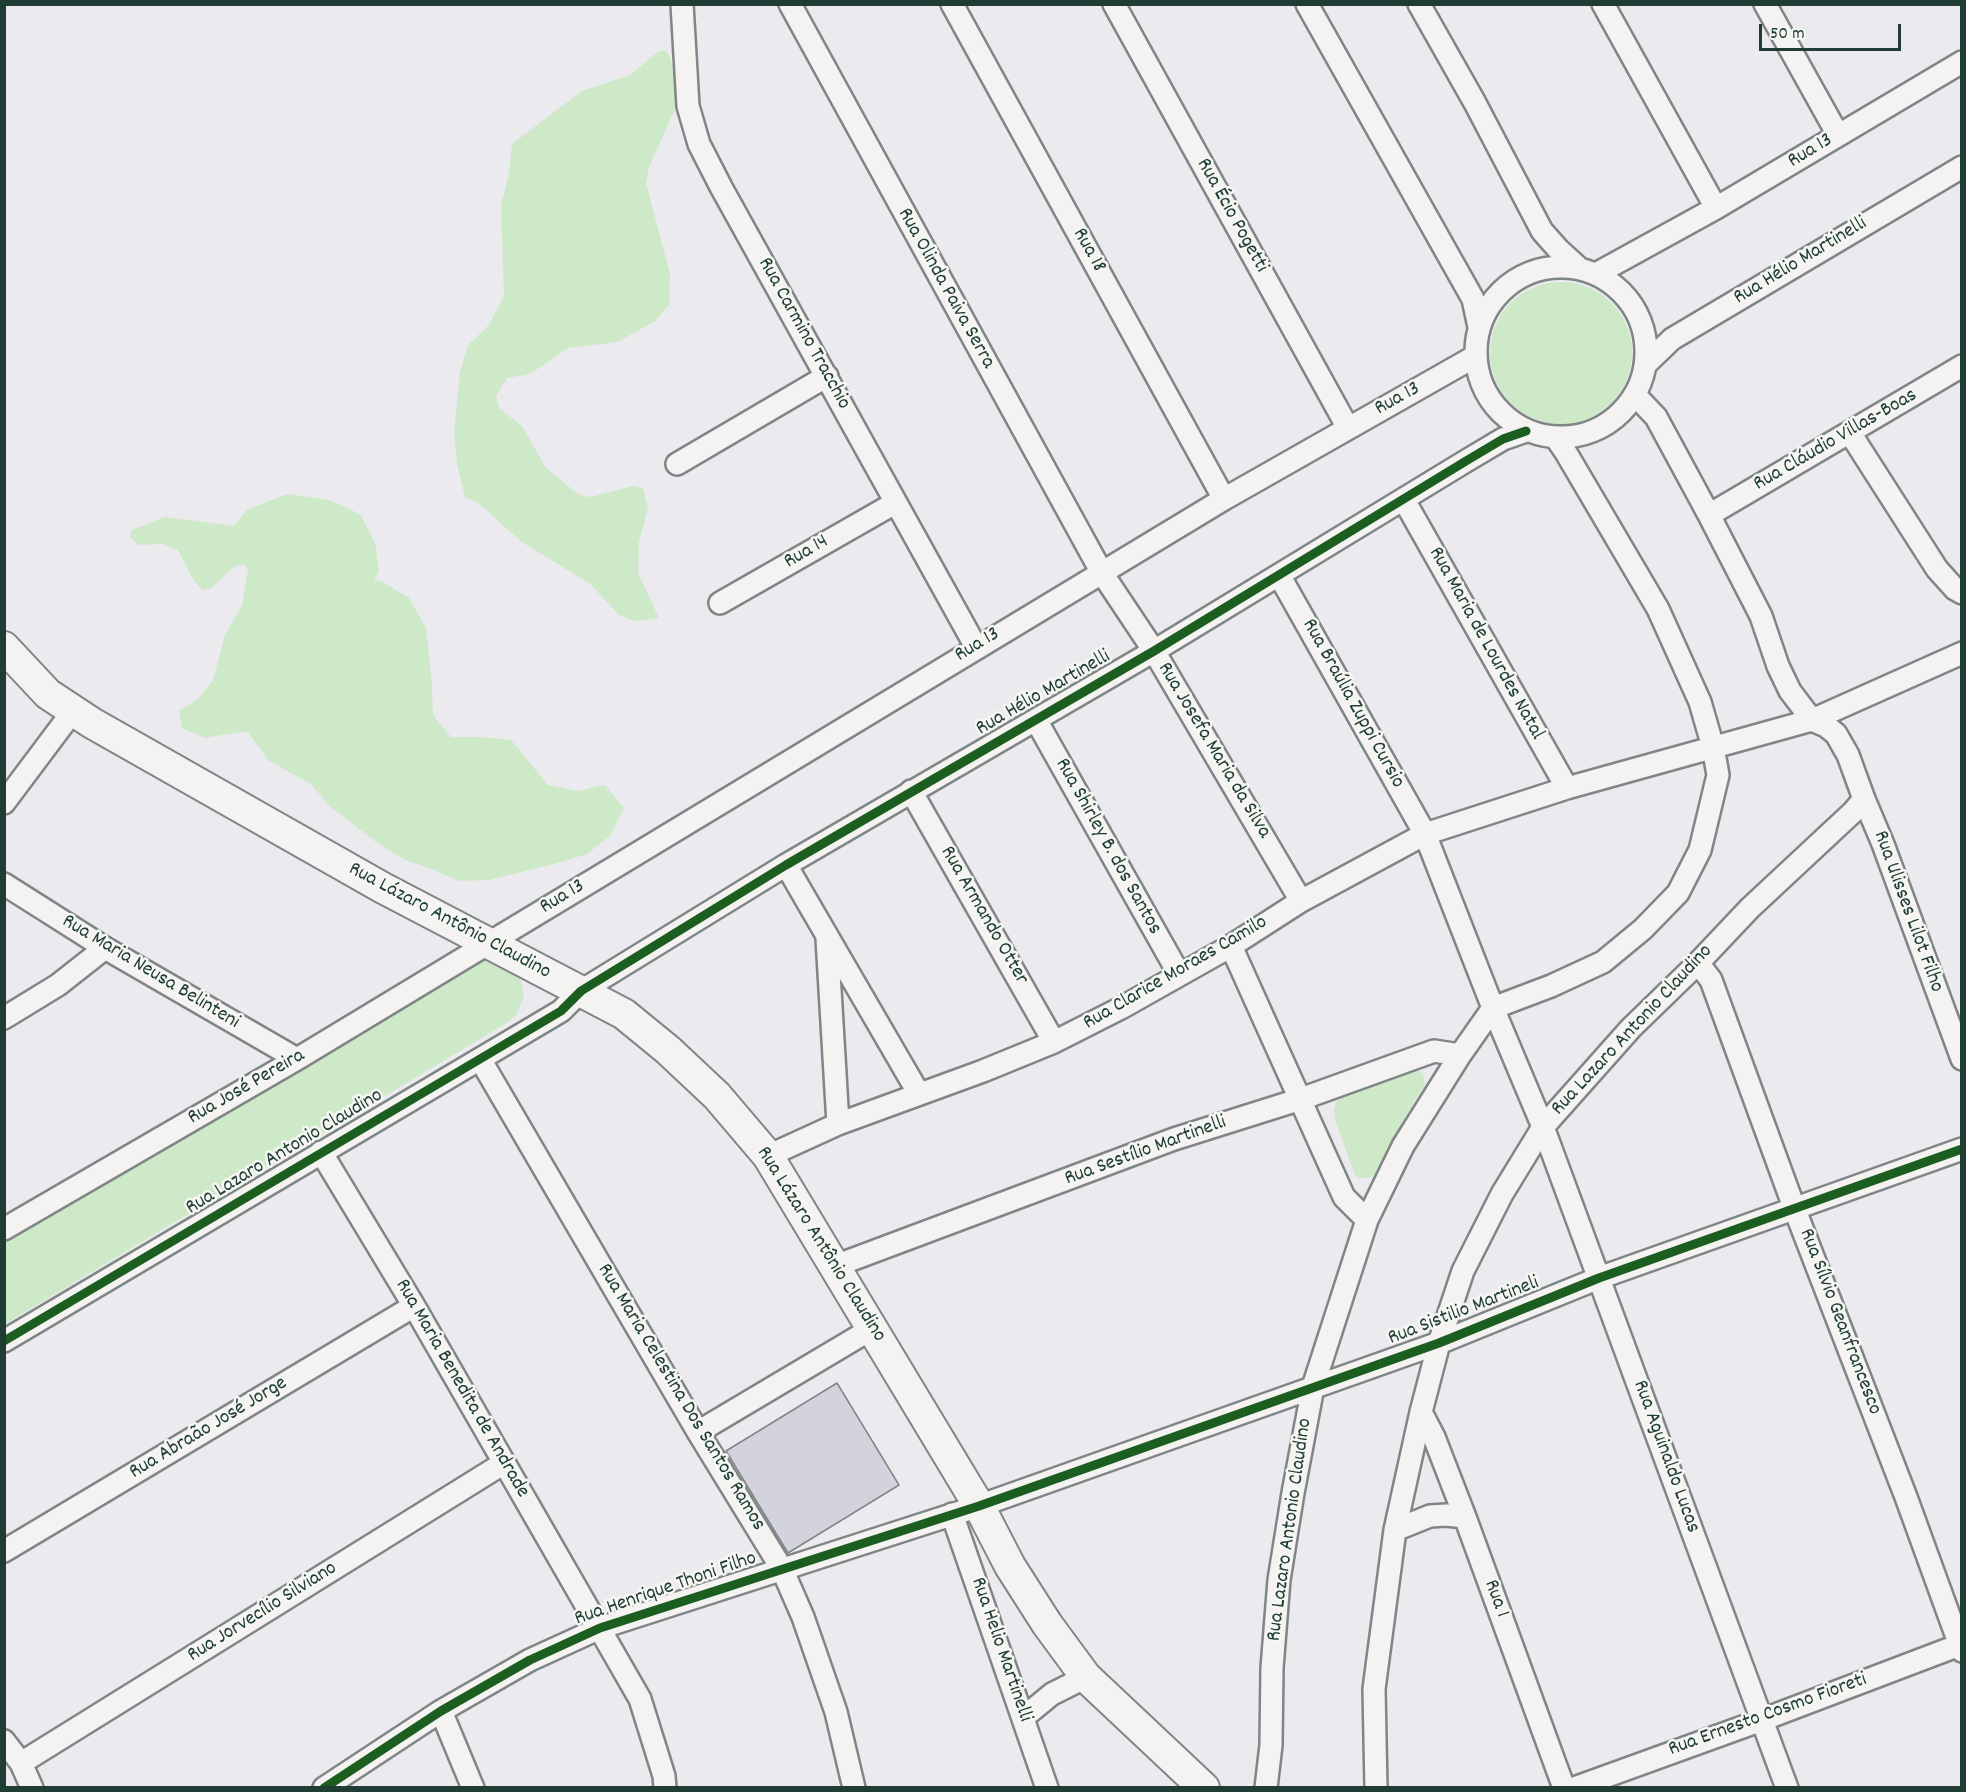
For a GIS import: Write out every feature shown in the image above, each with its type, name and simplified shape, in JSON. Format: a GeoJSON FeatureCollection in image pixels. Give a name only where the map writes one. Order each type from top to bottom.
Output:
{"type":"FeatureCollection","features":[{"type":"Feature","properties":{"kind":"main road","name":"Rua Lázaro Antônio Claudino"},"geometry":{"type":"LineString","coordinates":[[4,647],[48,694],[73,711],[284,833],[488,944],[624,1014],[668,1050],[717,1096],[768,1156],[873,1328],[965,1510],[1010,1566],[1047,1624],[1086,1677],[1204,1788]]}},
{"type":"Feature","properties":{"kind":"street","name":"Rua Carmino Tracchio"},"geometry":{"type":"LineString","coordinates":[[682,4],[688,106],[699,144],[976,647]]}},
{"type":"Feature","properties":{"kind":"street","name":"Rua Olinda Paiva Serra"},"geometry":{"type":"LineString","coordinates":[[790,4],[1102,573]]}},
{"type":"Feature","properties":{"kind":"street","name":"Rua 18"},"geometry":{"type":"LineString","coordinates":[[952,4],[1224,499]]}},
{"type":"Feature","properties":{"kind":"street","name":"Rua Écio Pogetti"},"geometry":{"type":"LineString","coordinates":[[1114,4],[1348,428]]}},
{"type":"Feature","properties":{"kind":"street"},"geometry":{"type":"LineString","coordinates":[[1307,4],[1473,299],[1479,327]]}},
{"type":"Feature","properties":{"kind":"street"},"geometry":{"type":"LineString","coordinates":[[1419,4],[1475,103],[1542,231],[1558,249],[1588,271],[1616,287],[1632,304],[1644,333],[1646,365],[1635,395],[1619,414],[1600,428],[1586,434],[1556,438],[1526,431],[1507,419],[1491,402],[1478,374],[1474,357],[1479,327],[1495,299],[1519,278],[1549,268],[1588,271]]}},
{"type":"Feature","properties":{"kind":"street"},"geometry":{"type":"LineString","coordinates":[[1603,4],[1716,208]]}},
{"type":"Feature","properties":{"kind":"street"},"geometry":{"type":"LineString","coordinates":[[1765,4],[1838,135]]}},
{"type":"Feature","properties":{"kind":"street","name":"Rua 13"},"geometry":{"type":"LineString","coordinates":[[1588,271],[1716,208],[1962,62]]}},
{"type":"Feature","properties":{"kind":"street","name":"Rua Hélio Martinelli"},"geometry":{"type":"LineString","coordinates":[[1646,365],[1672,339],[1962,166]]}},
{"type":"Feature","properties":{"kind":"street","name":"Rua 13"},"geometry":{"type":"LineString","coordinates":[[488,944],[1224,499],[1474,357]]}},
{"type":"Feature","properties":{"kind":"street","name":"Rua Cláudio Villas-Boas"},"geometry":{"type":"LineString","coordinates":[[1709,515],[1962,366]]}},
{"type":"Feature","properties":{"kind":"street"},"geometry":{"type":"LineString","coordinates":[[677,464],[827,376]]}},
{"type":"Feature","properties":{"kind":"street"},"geometry":{"type":"LineString","coordinates":[[1635,395],[1656,417],[1709,515],[1761,616],[1778,666],[1790,691],[1812,720],[1826,726],[1836,734],[1848,755],[1864,799]]}},
{"type":"Feature","properties":{"kind":"street","name":"Rua Hélio Martinelli"},"geometry":{"type":"LineString","coordinates":[[581,992],[786,865],[1154,651],[1503,439],[1526,431]]}},
{"type":"Feature","properties":{"kind":"street"},"geometry":{"type":"LineString","coordinates":[[1850,433],[1937,569],[1962,594]]}},
{"type":"Feature","properties":{"kind":"street"},"geometry":{"type":"LineString","coordinates":[[1493,1008],[1551,986],[1603,962],[1643,929],[1678,893],[1700,850],[1718,775],[1713,747],[1700,702],[1658,609],[1556,438]]}},
{"type":"Feature","properties":{"kind":"street","name":"Rua Maria de Lourdes Natal"},"geometry":{"type":"LineString","coordinates":[[1404,500],[1567,788]]}},
{"type":"Feature","properties":{"kind":"street","name":"Rua 14"},"geometry":{"type":"LineString","coordinates":[[720,603],[895,503]]}},
{"type":"Feature","properties":{"kind":"street","name":"Rua Josefa Maria da Silva"},"geometry":{"type":"LineString","coordinates":[[1102,573],[1154,651],[1301,901]]}},
{"type":"Feature","properties":{"kind":"street","name":"Rua Braúlia Zuppi Cursio"},"geometry":{"type":"LineString","coordinates":[[1279,575],[1425,834]]}},
{"type":"Feature","properties":{"kind":"street","name":"Rua Clarice Moraes Camilo"},"geometry":{"type":"LineString","coordinates":[[768,1156],[838,1124],[983,1071],[1054,1042],[1121,1008],[1231,946],[1301,901],[1425,834],[1567,788],[1812,720],[1962,653]]}},
{"type":"Feature","properties":{"kind":"street"},"geometry":{"type":"LineString","coordinates":[[4,803],[73,711]]}},
{"type":"Feature","properties":{"kind":"street","name":"Rua Shirley B. dos Santos"},"geometry":{"type":"LineString","coordinates":[[1036,720],[1179,974]]}},
{"type":"Feature","properties":{"kind":"street","name":"Rua Armando Otter"},"geometry":{"type":"LineString","coordinates":[[911,791],[1054,1042]]}},
{"type":"Feature","properties":{"kind":"street","name":"Rua Lazaro Antonio Claudino"},"geometry":{"type":"LineString","coordinates":[[1376,1788],[1374,1689],[1395,1530],[1439,1343],[1463,1271],[1502,1194],[1543,1127],[1631,1028],[1698,963],[1750,908],[1864,799]]}},
{"type":"Feature","properties":{"kind":"street","name":"Rua Ulisses Lilot Filho"},"geometry":{"type":"LineString","coordinates":[[1864,799],[1883,844],[1962,1059]]}},
{"type":"Feature","properties":{"kind":"street"},"geometry":{"type":"LineString","coordinates":[[1425,834],[1493,1008],[1543,1127]]}},
{"type":"Feature","properties":{"kind":"street"},"geometry":{"type":"LineString","coordinates":[[786,865],[918,1094]]}},
{"type":"Feature","properties":{"kind":"street","name":"Rua Maria Neusa Belinteni"},"geometry":{"type":"LineString","coordinates":[[4,884],[105,948],[297,1059]]}},
{"type":"Feature","properties":{"kind":"street"},"geometry":{"type":"LineString","coordinates":[[827,934],[838,1124]]}},
{"type":"Feature","properties":{"kind":"street","name":"Rua José Pereira"},"geometry":{"type":"LineString","coordinates":[[4,1229],[297,1059],[488,944]]}},
{"type":"Feature","properties":{"kind":"street"},"geometry":{"type":"LineString","coordinates":[[1231,946],[1344,1197],[1367,1220]]}},
{"type":"Feature","properties":{"kind":"street"},"geometry":{"type":"LineString","coordinates":[[4,1018],[58,985],[105,948]]}},
{"type":"Feature","properties":{"kind":"street","name":"Rua Sílvio Geanfrancesco"},"geometry":{"type":"LineString","coordinates":[[1698,963],[1711,980],[1795,1210],[1906,1497],[1961,1647]]}},
{"type":"Feature","properties":{"kind":"street","name":"Rua Lazaro Antonio Claudino"},"geometry":{"type":"LineString","coordinates":[[4,1341],[561,1011],[581,992]]}},
{"type":"Feature","properties":{"kind":"street","name":"Rua Lazaro Antonio Claudino"},"geometry":{"type":"LineString","coordinates":[[1266,1788],[1271,1745],[1272,1668],[1279,1580],[1313,1387],[1367,1220],[1403,1146],[1460,1055],[1493,1008]]}},
{"type":"Feature","properties":{"kind":"street","name":"Rua Sestílio Martinelli"},"geometry":{"type":"LineString","coordinates":[[835,1266],[1173,1139],[1301,1099],[1434,1051],[1460,1055]]}},
{"type":"Feature","properties":{"kind":"street","name":"Rua Maria Celestina Dos Santos Ramos"},"geometry":{"type":"LineString","coordinates":[[480,1059],[698,1431],[782,1569],[803,1617],[837,1712],[854,1788]]}},
{"type":"Feature","properties":{"kind":"street","name":"Rua Aguinaldo Lucas"},"geometry":{"type":"LineString","coordinates":[[1543,1127],[1787,1788]]}},
{"type":"Feature","properties":{"kind":"street","name":"Rua Sistilio Martineli"},"geometry":{"type":"LineString","coordinates":[[965,1510],[1439,1343],[1599,1278],[1962,1149]]}},
{"type":"Feature","properties":{"kind":"street","name":"Rua Maria Benedita de Andrade"},"geometry":{"type":"LineString","coordinates":[[321,1152],[414,1306],[640,1699],[664,1776],[665,1788]]}},
{"type":"Feature","properties":{"kind":"street","name":"Rua Abraão José Jorge"},"geometry":{"type":"LineString","coordinates":[[4,1551],[414,1306]]}},
{"type":"Feature","properties":{"kind":"street"},"geometry":{"type":"LineString","coordinates":[[698,1431],[873,1328]]}},
{"type":"Feature","properties":{"kind":"street","name":"Rua 1"},"geometry":{"type":"LineString","coordinates":[[1421,1412],[1434,1437],[1465,1517],[1564,1788]]}},
{"type":"Feature","properties":{"kind":"street","name":"Rua Jorvecílio Silviano"},"geometry":{"type":"LineString","coordinates":[[21,1763],[504,1464]]}},
{"type":"Feature","properties":{"kind":"street","name":"Rua Henrique Thoni Filho"},"geometry":{"type":"LineString","coordinates":[[324,1788],[441,1711],[530,1660],[600,1628],[965,1510]]}},
{"type":"Feature","properties":{"kind":"street","name":"Rua Helio Martinelli"},"geometry":{"type":"LineString","coordinates":[[965,1510],[1024,1717],[1047,1788]]}},
{"type":"Feature","properties":{"kind":"street"},"geometry":{"type":"LineString","coordinates":[[1395,1530],[1430,1516],[1465,1517]]}},
{"type":"Feature","properties":{"kind":"street","name":"Rua Ernesto Cosmo Fioreti"},"geometry":{"type":"LineString","coordinates":[[1574,1788],[1961,1647]]}},
{"type":"Feature","properties":{"kind":"street"},"geometry":{"type":"LineString","coordinates":[[1024,1717],[1052,1694],[1086,1677]]}},
{"type":"Feature","properties":{"kind":"street"},"geometry":{"type":"LineString","coordinates":[[441,1711],[473,1788]]}},
{"type":"Feature","properties":{"kind":"street"},"geometry":{"type":"LineString","coordinates":[[4,1741],[21,1763],[32,1788]]}},
{"type":"Feature","properties":{"kind":"green space"},"geometry":{"type":"Polygon","coordinates":[[[659,51],[666,51],[670,57],[676,83],[676,107],[649,167],[646,183],[670,274],[669,305],[655,321],[618,342],[568,348],[530,374],[507,378],[496,396],[499,408],[522,426],[546,468],[579,495],[591,497],[633,486],[643,488],[648,508],[639,543],[638,573],[659,618],[634,621],[619,615],[590,584],[522,542],[478,503],[465,497],[457,464],[454,432],[460,372],[468,345],[489,325],[504,296],[501,206],[509,173],[512,144],[582,91],[630,75],[659,51]]]}},
{"type":"Feature","properties":{"kind":"green space"},"geometry":{"type":"Polygon","coordinates":[[[1561,282],[1588,287],[1611,303],[1627,326],[1632,353],[1627,380],[1611,403],[1588,419],[1561,424],[1534,419],[1511,403],[1495,380],[1490,353],[1495,326],[1511,303],[1534,287],[1561,282]]]}},
{"type":"Feature","properties":{"kind":"green space"},"geometry":{"type":"Polygon","coordinates":[[[287,494],[329,500],[360,514],[375,543],[379,571],[374,580],[383,582],[409,598],[426,628],[433,715],[451,737],[511,740],[548,785],[577,791],[605,785],[624,808],[610,836],[587,854],[554,864],[489,880],[459,881],[405,860],[376,842],[329,806],[312,785],[268,760],[247,731],[205,738],[182,728],[179,711],[198,699],[213,680],[225,635],[242,605],[248,569],[244,565],[235,566],[211,588],[203,590],[194,581],[178,550],[163,544],[139,545],[130,537],[132,530],[165,517],[234,526],[247,510],[287,494]]]}},
{"type":"Feature","properties":{"kind":"green space"},"geometry":{"type":"Polygon","coordinates":[[[480,957],[489,957],[515,969],[520,977],[524,996],[517,1014],[510,1021],[5,1324],[4,1241],[480,957]]]}},
{"type":"Feature","properties":{"kind":"green space"},"geometry":{"type":"Polygon","coordinates":[[[1415,1068],[1423,1074],[1425,1084],[1406,1116],[1378,1173],[1369,1178],[1359,1178],[1355,1175],[1336,1123],[1334,1110],[1336,1103],[1345,1091],[1415,1068]]]}},
{"type":"Feature","properties":{"kind":"building"},"geometry":{"type":"Polygon","coordinates":[[[837,1383],[899,1485],[788,1553],[726,1451],[837,1383]]]}},
{"type":"Feature","properties":{"kind":"cycle path"},"geometry":{"type":"LineString","coordinates":[[4,1341],[561,1011],[581,991],[786,865],[1154,651],[1503,439],[1526,431]]}},
{"type":"Feature","properties":{"kind":"cycle path"},"geometry":{"type":"LineString","coordinates":[[324,1788],[441,1711],[530,1660],[600,1628],[979,1506],[1439,1343],[1599,1278],[1962,1149]]}}]}
